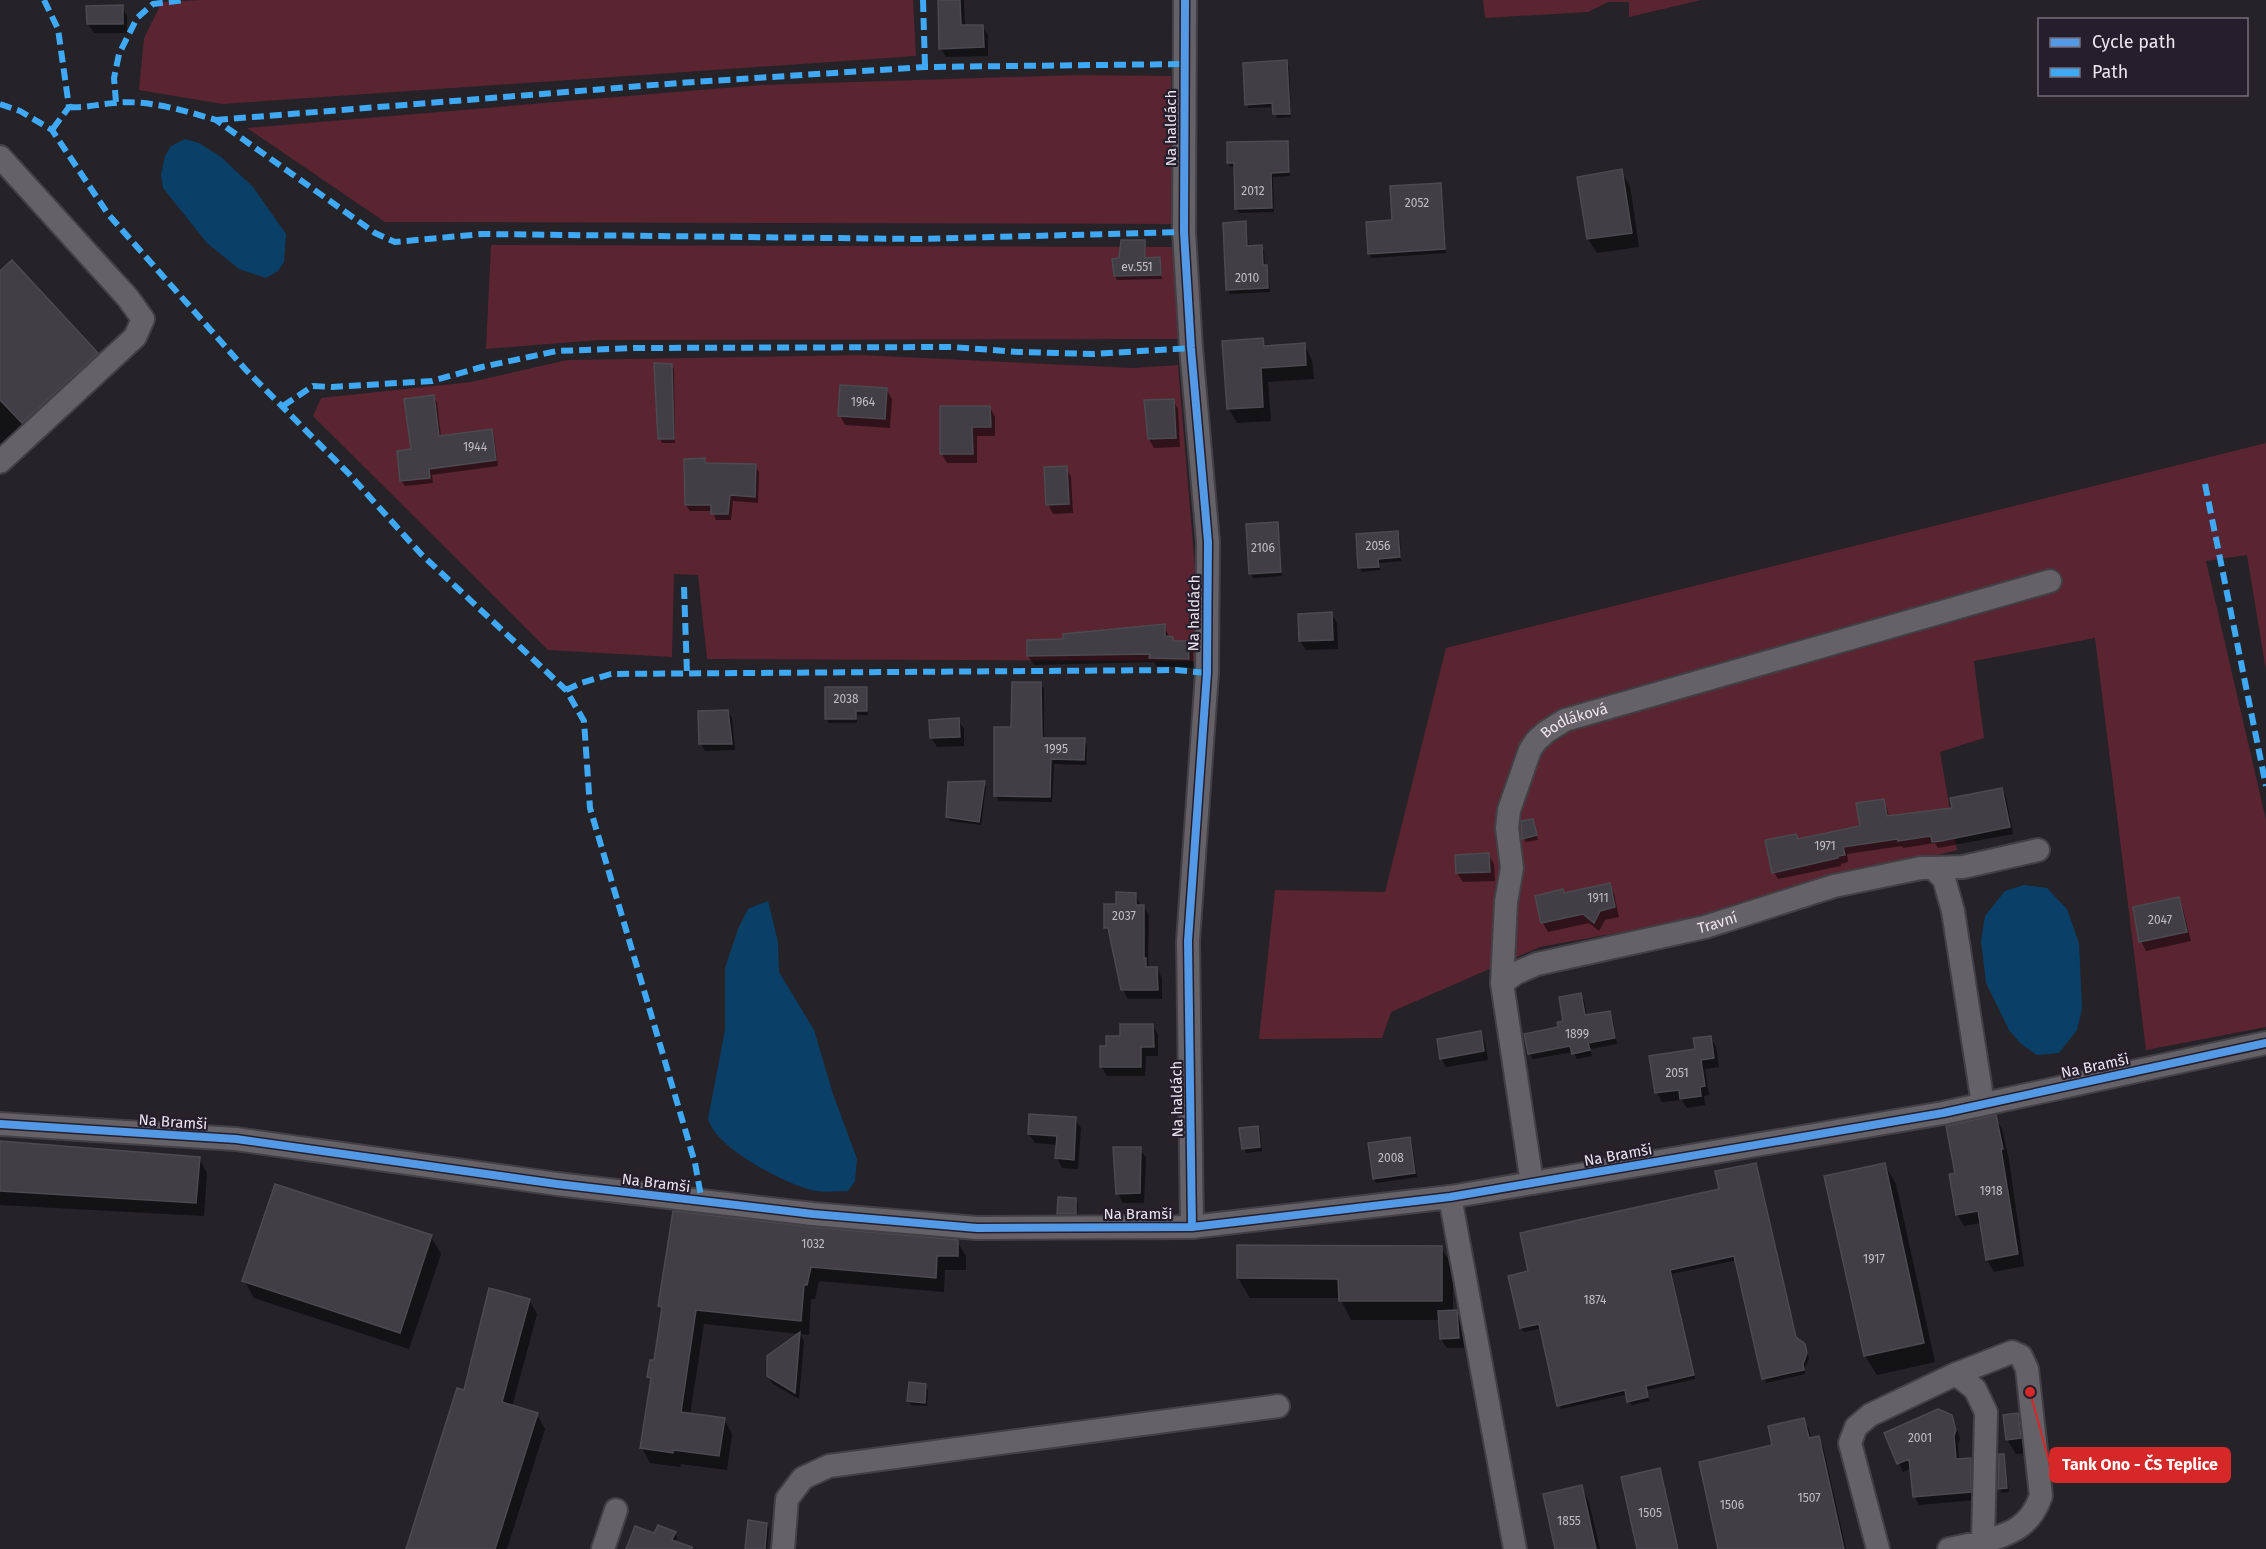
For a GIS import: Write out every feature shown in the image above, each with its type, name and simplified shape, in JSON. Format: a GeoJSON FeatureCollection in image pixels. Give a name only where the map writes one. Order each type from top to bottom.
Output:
{"type":"FeatureCollection","features":[{"type":"Feature","properties":{"kind":"street","name":"Na haldách"},"geometry":{"type":"LineString","coordinates":[[1185,0],[1184,232],[1191,348],[1208,542],[1207,673],[1188,941],[1192,1227]]}},
{"type":"Feature","properties":{"kind":"street"},"geometry":{"type":"LineString","coordinates":[[0,157],[128,298],[143,319],[135,337],[0,462]]}},
{"type":"Feature","properties":{"kind":"street","name":"Bodláková"},"geometry":{"type":"LineString","coordinates":[[1532,1183],[1502,982],[1506,902],[1512,868],[1507,828],[1509,810],[1530,750],[1541,736],[1565,720],[2050,581]]}},
{"type":"Feature","properties":{"kind":"street","name":"Travní"},"geometry":{"type":"LineString","coordinates":[[1502,982],[1537,964],[1705,927],[1834,886],[1922,868],[1963,867],[2038,850]]}},
{"type":"Feature","properties":{"kind":"street"},"geometry":{"type":"LineString","coordinates":[[1933,868],[1944,879],[1953,911],[1983,1104]]}},
{"type":"Feature","properties":{"kind":"street","name":"Na Bramši"},"geometry":{"type":"LineString","coordinates":[[0,1124],[236,1139],[557,1184],[813,1214],[977,1228],[1192,1227],[1450,1197],[1532,1183],[1983,1104],[2266,1042]]}},
{"type":"Feature","properties":{"kind":"street"},"geometry":{"type":"LineString","coordinates":[[1450,1197],[1515,1549]]}},
{"type":"Feature","properties":{"kind":"street"},"geometry":{"type":"LineString","coordinates":[[1878,1549],[1850,1443],[1856,1428],[1870,1414],[1956,1374],[2012,1352],[2021,1356],[2027,1369],[2041,1496],[2036,1509],[2013,1533],[1949,1549]]}},
{"type":"Feature","properties":{"kind":"street"},"geometry":{"type":"LineString","coordinates":[[1956,1374],[1975,1389],[1986,1412],[1983,1542]]}},
{"type":"Feature","properties":{"kind":"street"},"geometry":{"type":"LineString","coordinates":[[783,1549],[788,1499],[802,1478],[829,1466],[1278,1406]]}},
{"type":"Feature","properties":{"kind":"street"},"geometry":{"type":"LineString","coordinates":[[603,1549],[616,1510]]}},
{"type":"Feature","properties":{"kind":"shaded area"},"geometry":{"type":"Polygon","coordinates":[[[202,0],[913,0],[916,56],[223,104],[139,90],[144,38],[162,2],[202,0]]]}},
{"type":"Feature","properties":{"kind":"shaded area"},"geometry":{"type":"Polygon","coordinates":[[[1483,0],[1701,0],[1629,17],[1629,2],[1608,2],[1588,12],[1485,18],[1483,0]]]}},
{"type":"Feature","properties":{"kind":"shaded area"},"geometry":{"type":"Polygon","coordinates":[[[1077,75],[1171,76],[1172,224],[385,222],[247,128],[760,85],[1077,75]]]}},
{"type":"Feature","properties":{"kind":"shaded area"},"geometry":{"type":"Polygon","coordinates":[[[491,245],[1173,247],[1178,339],[598,340],[486,349],[491,245]]]}},
{"type":"Feature","properties":{"kind":"shaded area"},"geometry":{"type":"Polygon","coordinates":[[[860,355],[1132,368],[1178,365],[1196,580],[1197,661],[707,659],[698,575],[674,574],[672,657],[548,650],[313,416],[321,398],[471,382],[567,360],[860,355]]]}},
{"type":"Feature","properties":{"kind":"shaded area"},"geometry":{"type":"Polygon","coordinates":[[[2266,443],[2266,671],[2247,555],[2206,561],[2266,820],[2266,1027],[2146,1050],[2095,638],[1974,661],[1984,738],[1940,752],[1957,850],[1693,919],[1540,947],[1391,1012],[1382,1038],[1259,1039],[1275,890],[1385,892],[1446,648],[2266,443]]]}},
{"type":"Feature","properties":{"kind":"water"},"geometry":{"type":"Polygon","coordinates":[[[185,139],[199,143],[221,157],[253,187],[286,234],[284,262],[278,271],[266,278],[239,269],[207,243],[163,188],[161,175],[165,156],[171,146],[185,139]]]}},
{"type":"Feature","properties":{"kind":"water"},"geometry":{"type":"Polygon","coordinates":[[[2024,885],[2047,888],[2067,909],[2079,943],[2082,1009],[2077,1030],[2059,1053],[2037,1055],[2020,1043],[2009,1030],[1986,983],[1981,941],[1985,916],[2005,891],[2024,885]]]}},
{"type":"Feature","properties":{"kind":"water"},"geometry":{"type":"Polygon","coordinates":[[[768,901],[778,942],[779,972],[814,1030],[833,1094],[857,1159],[855,1181],[848,1191],[811,1190],[768,1172],[723,1141],[713,1130],[708,1119],[725,1030],[725,968],[738,929],[748,909],[768,901]]]}},
{"type":"Feature","properties":{"kind":"building"},"geometry":{"type":"Polygon","coordinates":[[[938,0],[960,0],[961,25],[983,25],[984,47],[939,49],[938,0]]]}},
{"type":"Feature","properties":{"kind":"building"},"geometry":{"type":"Polygon","coordinates":[[[123,5],[123,24],[87,24],[86,6],[123,5]]]}},
{"type":"Feature","properties":{"kind":"building"},"geometry":{"type":"Polygon","coordinates":[[[1287,60],[1290,114],[1273,114],[1272,103],[1245,105],[1243,63],[1287,60]]]}},
{"type":"Feature","properties":{"kind":"building"},"geometry":{"type":"Polygon","coordinates":[[[1288,141],[1289,172],[1271,173],[1272,208],[1235,209],[1234,163],[1227,163],[1227,142],[1288,141]]]}},
{"type":"Feature","properties":{"kind":"building"},"geometry":{"type":"Polygon","coordinates":[[[1622,169],[1632,233],[1587,239],[1577,177],[1622,169]]]}},
{"type":"Feature","properties":{"kind":"building"},"geometry":{"type":"Polygon","coordinates":[[[1441,183],[1445,249],[1368,254],[1366,222],[1392,220],[1390,186],[1441,183]]]}},
{"type":"Feature","properties":{"kind":"building"},"geometry":{"type":"Polygon","coordinates":[[[1246,221],[1247,246],[1262,245],[1263,265],[1267,265],[1268,288],[1226,290],[1223,223],[1246,221]]]}},
{"type":"Feature","properties":{"kind":"building"},"geometry":{"type":"Polygon","coordinates":[[[1121,240],[1145,240],[1145,258],[1160,257],[1161,275],[1114,276],[1112,259],[1119,258],[1121,240]]]}},
{"type":"Feature","properties":{"kind":"building"},"geometry":{"type":"Polygon","coordinates":[[[12,260],[98,353],[22,423],[0,400],[0,271],[12,260]]]}},
{"type":"Feature","properties":{"kind":"building"},"geometry":{"type":"Polygon","coordinates":[[[1263,338],[1264,346],[1305,343],[1306,365],[1261,368],[1263,407],[1227,409],[1222,341],[1263,338]]]}},
{"type":"Feature","properties":{"kind":"building"},"geometry":{"type":"Polygon","coordinates":[[[654,363],[672,364],[674,439],[658,439],[654,363]]]}},
{"type":"Feature","properties":{"kind":"building"},"geometry":{"type":"Polygon","coordinates":[[[840,385],[887,388],[885,419],[838,416],[840,385]]]}},
{"type":"Feature","properties":{"kind":"building"},"geometry":{"type":"Polygon","coordinates":[[[434,395],[439,436],[492,429],[496,460],[429,469],[430,478],[400,481],[397,451],[411,449],[404,399],[434,395]]]}},
{"type":"Feature","properties":{"kind":"building"},"geometry":{"type":"Polygon","coordinates":[[[1174,399],[1176,438],[1148,439],[1144,400],[1174,399]]]}},
{"type":"Feature","properties":{"kind":"building"},"geometry":{"type":"Polygon","coordinates":[[[940,406],[990,406],[991,427],[972,427],[973,454],[940,454],[940,406]]]}},
{"type":"Feature","properties":{"kind":"building"},"geometry":{"type":"Polygon","coordinates":[[[705,458],[705,463],[756,464],[755,497],[730,495],[728,514],[711,514],[711,505],[685,505],[684,459],[705,458]]]}},
{"type":"Feature","properties":{"kind":"building"},"geometry":{"type":"Polygon","coordinates":[[[1067,466],[1069,504],[1046,505],[1044,467],[1067,466]]]}},
{"type":"Feature","properties":{"kind":"building"},"geometry":{"type":"Polygon","coordinates":[[[1278,522],[1281,572],[1249,574],[1246,524],[1278,522]]]}},
{"type":"Feature","properties":{"kind":"building"},"geometry":{"type":"Polygon","coordinates":[[[1398,531],[1400,557],[1378,559],[1379,567],[1358,568],[1356,534],[1398,531]]]}},
{"type":"Feature","properties":{"kind":"building"},"geometry":{"type":"Polygon","coordinates":[[[1332,612],[1333,640],[1299,641],[1298,614],[1332,612]]]}},
{"type":"Feature","properties":{"kind":"building"},"geometry":{"type":"Polygon","coordinates":[[[1165,624],[1165,636],[1173,637],[1173,641],[1188,641],[1189,659],[1149,658],[1150,654],[1027,656],[1027,640],[1063,639],[1063,634],[1165,624]]]}},
{"type":"Feature","properties":{"kind":"building"},"geometry":{"type":"Polygon","coordinates":[[[1012,682],[1041,682],[1042,738],[1085,738],[1084,760],[1051,759],[1050,797],[994,796],[994,727],[1011,727],[1012,682]]]}},
{"type":"Feature","properties":{"kind":"building"},"geometry":{"type":"Polygon","coordinates":[[[825,687],[867,687],[867,711],[856,711],[856,719],[825,719],[825,687]]]}},
{"type":"Feature","properties":{"kind":"building"},"geometry":{"type":"Polygon","coordinates":[[[728,710],[732,744],[699,744],[698,711],[728,710]]]}},
{"type":"Feature","properties":{"kind":"building"},"geometry":{"type":"Polygon","coordinates":[[[959,718],[960,737],[930,738],[929,720],[959,718]]]}},
{"type":"Feature","properties":{"kind":"building"},"geometry":{"type":"Polygon","coordinates":[[[985,781],[979,822],[946,817],[948,782],[985,781]]]}},
{"type":"Feature","properties":{"kind":"building"},"geometry":{"type":"Polygon","coordinates":[[[2002,788],[2010,827],[1941,841],[1932,842],[1931,836],[1843,847],[1845,855],[1838,856],[1838,858],[1772,873],[1765,840],[1796,834],[1798,839],[1860,826],[1856,803],[1884,799],[1887,816],[1952,808],[1950,798],[2002,788]]]}},
{"type":"Feature","properties":{"kind":"building"},"geometry":{"type":"Polygon","coordinates":[[[1533,819],[1537,835],[1522,839],[1521,821],[1533,819]]]}},
{"type":"Feature","properties":{"kind":"building"},"geometry":{"type":"Polygon","coordinates":[[[1489,853],[1490,872],[1456,873],[1455,855],[1489,853]]]}},
{"type":"Feature","properties":{"kind":"building"},"geometry":{"type":"Polygon","coordinates":[[[1610,883],[1615,907],[1600,911],[1594,923],[1583,914],[1541,923],[1535,896],[1563,889],[1564,893],[1610,883]]]}},
{"type":"Feature","properties":{"kind":"building"},"geometry":{"type":"Polygon","coordinates":[[[1116,892],[1136,893],[1136,905],[1144,905],[1144,958],[1146,958],[1146,967],[1157,967],[1158,990],[1121,990],[1108,928],[1104,928],[1104,904],[1116,904],[1116,892]]]}},
{"type":"Feature","properties":{"kind":"building"},"geometry":{"type":"Polygon","coordinates":[[[2179,897],[2187,932],[2139,942],[2133,907],[2179,897]]]}},
{"type":"Feature","properties":{"kind":"building"},"geometry":{"type":"Polygon","coordinates":[[[1581,993],[1585,1015],[1610,1011],[1615,1038],[1588,1043],[1590,1050],[1572,1054],[1570,1046],[1528,1054],[1524,1034],[1558,1027],[1557,1022],[1563,1021],[1559,997],[1581,993]]]}},
{"type":"Feature","properties":{"kind":"building"},"geometry":{"type":"Polygon","coordinates":[[[1120,1024],[1153,1024],[1154,1047],[1141,1047],[1141,1067],[1100,1067],[1100,1046],[1106,1046],[1106,1036],[1120,1036],[1120,1024]]]}},
{"type":"Feature","properties":{"kind":"building"},"geometry":{"type":"Polygon","coordinates":[[[1481,1031],[1484,1051],[1440,1059],[1437,1039],[1481,1031]]]}},
{"type":"Feature","properties":{"kind":"building"},"geometry":{"type":"Polygon","coordinates":[[[1711,1036],[1714,1058],[1701,1060],[1705,1086],[1700,1087],[1701,1096],[1680,1099],[1679,1090],[1655,1093],[1649,1056],[1695,1049],[1693,1038],[1711,1036]]]}},
{"type":"Feature","properties":{"kind":"building"},"geometry":{"type":"Polygon","coordinates":[[[1029,1114],[1076,1117],[1074,1160],[1055,1158],[1057,1136],[1028,1134],[1029,1114]]]}},
{"type":"Feature","properties":{"kind":"building"},"geometry":{"type":"Polygon","coordinates":[[[1996,1115],[2018,1254],[1986,1260],[1978,1211],[1956,1215],[1949,1174],[1955,1173],[1946,1126],[1996,1115]]]}},
{"type":"Feature","properties":{"kind":"building"},"geometry":{"type":"Polygon","coordinates":[[[1258,1126],[1260,1147],[1242,1149],[1239,1128],[1258,1126]]]}},
{"type":"Feature","properties":{"kind":"building"},"geometry":{"type":"Polygon","coordinates":[[[1410,1137],[1415,1173],[1373,1179],[1368,1143],[1410,1137]]]}},
{"type":"Feature","properties":{"kind":"building"},"geometry":{"type":"Polygon","coordinates":[[[0,1141],[200,1157],[196,1203],[0,1191],[0,1141]]]}},
{"type":"Feature","properties":{"kind":"building"},"geometry":{"type":"Polygon","coordinates":[[[1113,1147],[1141,1147],[1140,1193],[1116,1194],[1113,1147]]]}},
{"type":"Feature","properties":{"kind":"building"},"geometry":{"type":"Polygon","coordinates":[[[1756,1163],[1796,1337],[1805,1344],[1807,1353],[1803,1364],[1804,1370],[1762,1379],[1734,1256],[1670,1270],[1694,1375],[1646,1386],[1648,1397],[1627,1402],[1625,1390],[1557,1406],[1539,1324],[1520,1328],[1508,1276],[1528,1271],[1520,1233],[1719,1189],[1715,1171],[1756,1163]]]}},
{"type":"Feature","properties":{"kind":"building"},"geometry":{"type":"Polygon","coordinates":[[[1885,1163],[1924,1343],[1864,1356],[1824,1176],[1885,1163]]]}},
{"type":"Feature","properties":{"kind":"building"},"geometry":{"type":"Polygon","coordinates":[[[275,1184],[432,1235],[400,1333],[242,1281],[275,1184]]]}},
{"type":"Feature","properties":{"kind":"building"},"geometry":{"type":"Polygon","coordinates":[[[1058,1197],[1076,1198],[1076,1214],[1057,1214],[1058,1197]]]}},
{"type":"Feature","properties":{"kind":"building"},"geometry":{"type":"Polygon","coordinates":[[[673,1211],[812,1227],[958,1240],[958,1256],[937,1256],[936,1278],[811,1267],[807,1285],[804,1285],[801,1321],[696,1310],[681,1412],[725,1418],[719,1456],[640,1448],[651,1378],[647,1377],[650,1360],[654,1360],[662,1307],[658,1306],[673,1211]]]}},
{"type":"Feature","properties":{"kind":"building"},"geometry":{"type":"Polygon","coordinates":[[[1237,1245],[1442,1246],[1442,1301],[1339,1301],[1338,1279],[1237,1278],[1237,1245]]]}},
{"type":"Feature","properties":{"kind":"building"},"geometry":{"type":"Polygon","coordinates":[[[489,1288],[530,1299],[502,1402],[538,1413],[495,1549],[406,1549],[457,1388],[464,1390],[489,1288]]]}},
{"type":"Feature","properties":{"kind":"building"},"geometry":{"type":"Polygon","coordinates":[[[1457,1310],[1459,1338],[1440,1339],[1438,1311],[1457,1310]]]}},
{"type":"Feature","properties":{"kind":"building"},"geometry":{"type":"Polygon","coordinates":[[[800,1332],[795,1393],[767,1376],[767,1356],[800,1332]]]}},
{"type":"Feature","properties":{"kind":"building"},"geometry":{"type":"Polygon","coordinates":[[[909,1382],[926,1384],[925,1403],[907,1401],[909,1382]]]}},
{"type":"Feature","properties":{"kind":"building"},"geometry":{"type":"Polygon","coordinates":[[[1938,1409],[1952,1415],[1956,1430],[1954,1436],[1956,1459],[1971,1458],[1971,1492],[1913,1497],[1909,1459],[1897,1464],[1884,1433],[1938,1409]]]}},
{"type":"Feature","properties":{"kind":"building"},"geometry":{"type":"Polygon","coordinates":[[[2018,1413],[2021,1438],[2006,1440],[2003,1415],[2018,1413]]]}},
{"type":"Feature","properties":{"kind":"building"},"geometry":{"type":"Polygon","coordinates":[[[1804,1418],[1809,1438],[1819,1436],[1844,1549],[1718,1549],[1699,1462],[1772,1445],[1768,1426],[1804,1418]]]}},
{"type":"Feature","properties":{"kind":"building"},"geometry":{"type":"Polygon","coordinates":[[[1999,1454],[2004,1454],[2007,1488],[1998,1489],[1999,1454]]]}},
{"type":"Feature","properties":{"kind":"building"},"geometry":{"type":"Polygon","coordinates":[[[1660,1468],[1678,1549],[1637,1549],[1621,1477],[1660,1468]]]}},
{"type":"Feature","properties":{"kind":"building"},"geometry":{"type":"Polygon","coordinates":[[[1582,1485],[1596,1549],[1555,1549],[1543,1494],[1582,1485]]]}},
{"type":"Feature","properties":{"kind":"building"},"geometry":{"type":"Polygon","coordinates":[[[748,1520],[767,1523],[765,1549],[745,1549],[748,1520]]]}},
{"type":"Feature","properties":{"kind":"building"},"geometry":{"type":"Polygon","coordinates":[[[658,1525],[676,1532],[672,1540],[692,1547],[692,1549],[626,1549],[635,1526],[654,1533],[658,1525]]]}},
{"type":"Feature","properties":{"kind":"marked path"},"geometry":{"type":"LineString","coordinates":[[44,0],[58,29],[69,107],[52,130]]}},
{"type":"Feature","properties":{"kind":"marked path"},"geometry":{"type":"LineString","coordinates":[[116,102],[114,78],[119,54],[137,18],[153,4],[185,0]]}},
{"type":"Feature","properties":{"kind":"marked path"},"geometry":{"type":"LineString","coordinates":[[923,0],[925,67]]}},
{"type":"Feature","properties":{"kind":"marked path"},"geometry":{"type":"LineString","coordinates":[[216,120],[679,83],[925,67],[1185,64]]}},
{"type":"Feature","properties":{"kind":"marked path"},"geometry":{"type":"LineString","coordinates":[[69,107],[140,103],[216,120],[375,233],[395,242],[482,234],[918,239],[1184,232]]}},
{"type":"Feature","properties":{"kind":"marked path"},"geometry":{"type":"LineString","coordinates":[[0,104],[20,111],[52,130],[108,214],[246,370],[349,474],[421,554],[566,690],[584,721],[590,808],[695,1163],[702,1202]]}},
{"type":"Feature","properties":{"kind":"marked path"},"geometry":{"type":"LineString","coordinates":[[283,406],[313,386],[432,381],[482,367],[557,351],[636,348],[952,347],[1093,354],[1191,348]]}},
{"type":"Feature","properties":{"kind":"marked path"},"geometry":{"type":"LineString","coordinates":[[2205,484],[2266,786]]}},
{"type":"Feature","properties":{"kind":"marked path"},"geometry":{"type":"LineString","coordinates":[[684,587],[687,674]]}},
{"type":"Feature","properties":{"kind":"marked path"},"geometry":{"type":"LineString","coordinates":[[566,690],[611,674],[1176,670],[1207,673]]}},
{"type":"Feature","properties":{"kind":"cycle path"},"geometry":{"type":"LineString","coordinates":[[1185,0],[1184,232],[1191,348],[1208,542],[1207,673],[1188,941],[1192,1227]]}},
{"type":"Feature","properties":{"kind":"cycle path"},"geometry":{"type":"LineString","coordinates":[[0,1124],[236,1139],[557,1184],[813,1214],[977,1228],[1192,1227],[1450,1197],[1943,1113],[2266,1043]]}},
{"type":"Feature","properties":{"kind":"place","name":"Tank Ono - ČS Teplice"},"geometry":{"type":"Point","coordinates":[2030,1392]}}]}
